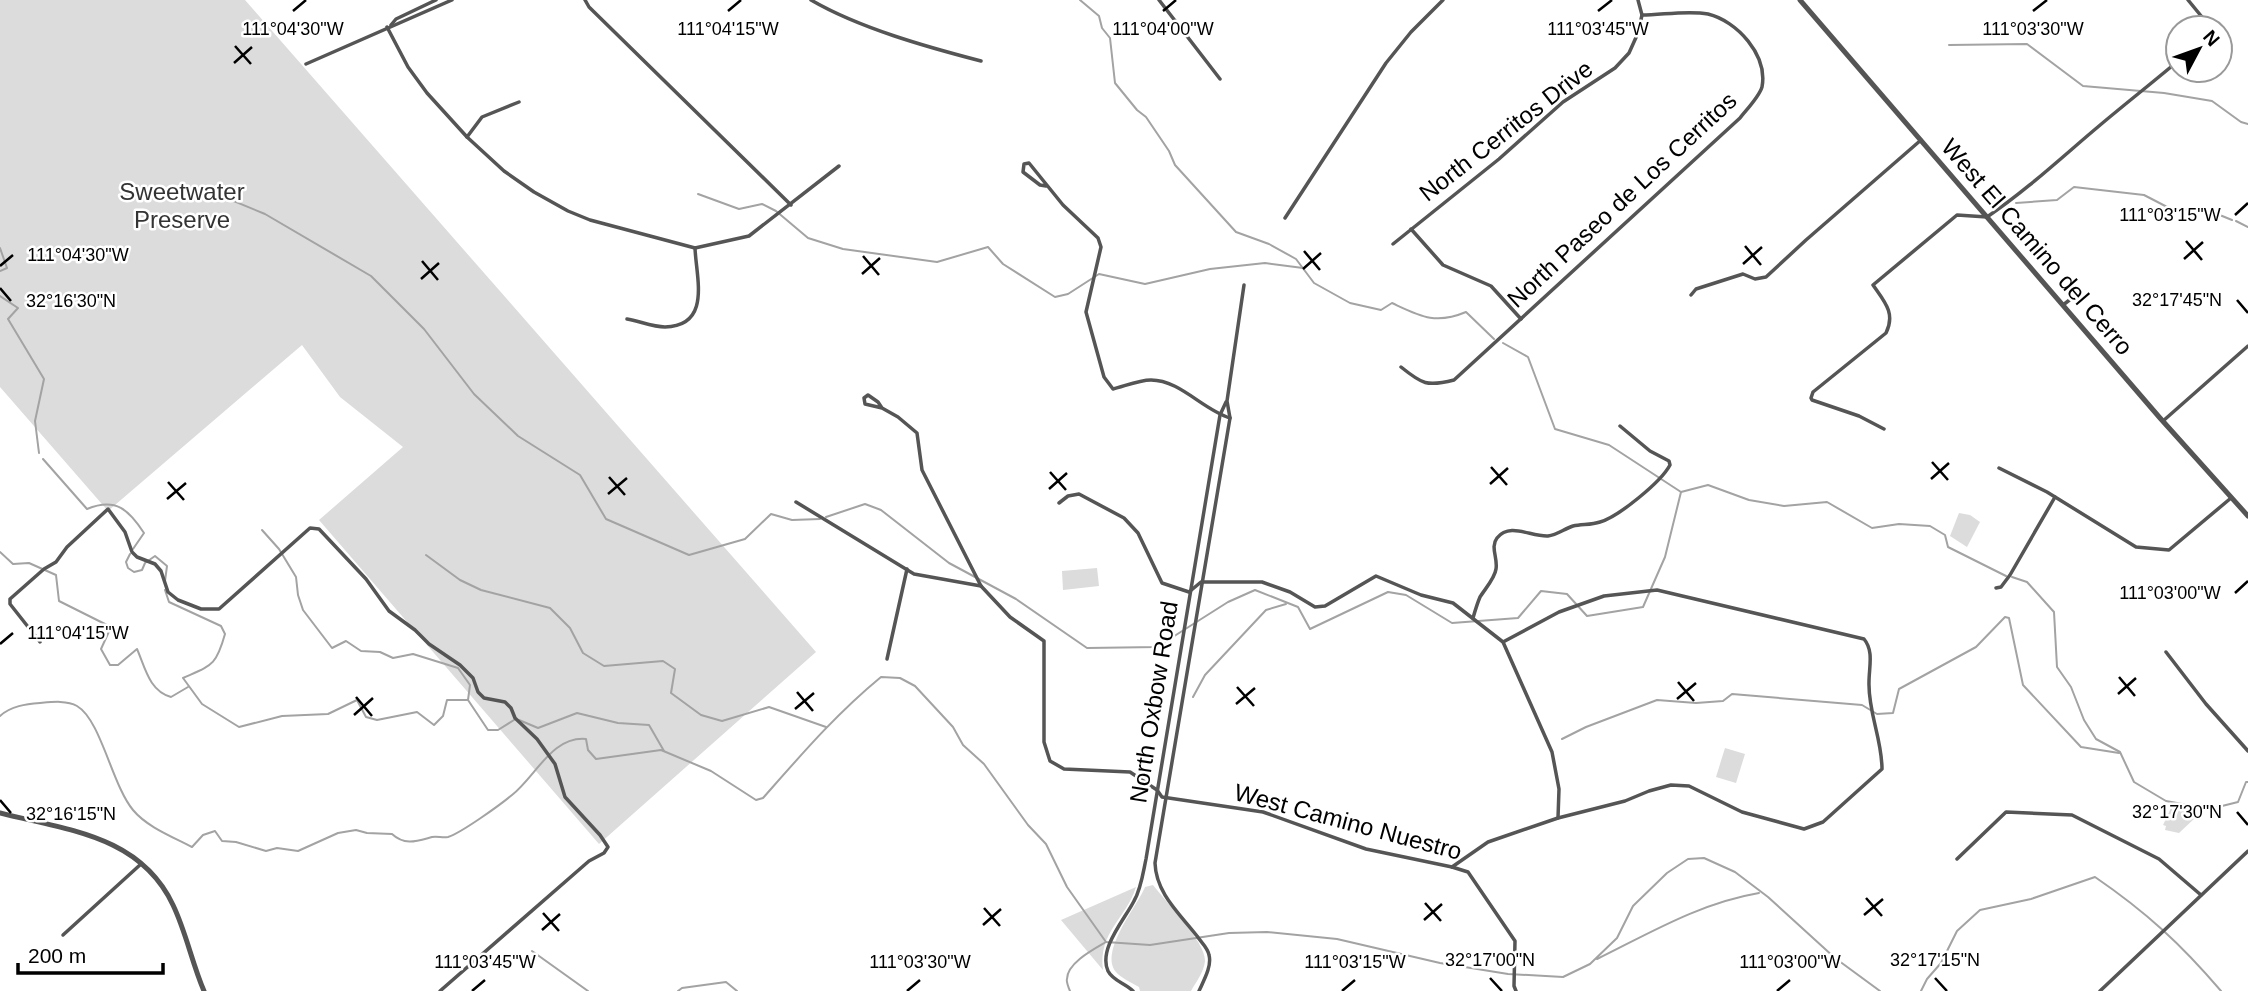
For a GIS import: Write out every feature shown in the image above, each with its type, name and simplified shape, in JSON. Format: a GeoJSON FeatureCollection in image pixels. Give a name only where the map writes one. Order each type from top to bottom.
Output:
{"type":"FeatureCollection","features":[{"type":"Feature","properties":{"kind":"street"},"geometry":{"type":"LineString","coordinates":[[389,26],[396,19],[436,0]]}},
{"type":"Feature","properties":{"kind":"street"},"geometry":{"type":"LineString","coordinates":[[306,64],[452,0]]}},
{"type":"Feature","properties":{"kind":"street"},"geometry":{"type":"LineString","coordinates":[[585,0],[589,7],[791,205]]}},
{"type":"Feature","properties":{"kind":"street"},"geometry":{"type":"LineString","coordinates":[[811,0],[853,20],[939,50],[981,61]]}},
{"type":"Feature","properties":{"kind":"street"},"geometry":{"type":"LineString","coordinates":[[1159,0],[1220,79]]}},
{"type":"Feature","properties":{"kind":"street"},"geometry":{"type":"LineString","coordinates":[[1285,218],[1386,63],[1411,32],[1443,0]]}},
{"type":"Feature","properties":{"kind":"street"},"geometry":{"type":"LineString","coordinates":[[1638,0],[1642,15]]}},
{"type":"Feature","properties":{"kind":"street","name":"West El Camino del Cerro"},"geometry":{"type":"LineString","coordinates":[[1800,0],[2248,516]]}},
{"type":"Feature","properties":{"kind":"street"},"geometry":{"type":"LineString","coordinates":[[2188,0],[2200,14]]}},
{"type":"Feature","properties":{"kind":"street","name":"North Paseo de Los Cerritos"},"geometry":{"type":"LineString","coordinates":[[1401,367],[1413,377],[1433,385],[1454,380],[1740,118],[1761,90],[1763,73],[1758,57],[1737,28],[1723,19],[1706,14],[1642,15]]}},
{"type":"Feature","properties":{"kind":"street","name":"North Cerritos Drive"},"geometry":{"type":"LineString","coordinates":[[1393,244],[1499,159],[1563,102],[1615,68],[1634,43],[1642,15]]}},
{"type":"Feature","properties":{"kind":"street"},"geometry":{"type":"LineString","coordinates":[[389,26],[408,67],[427,93],[467,137],[504,171],[568,211],[590,220],[695,248],[749,236],[839,166]]}},
{"type":"Feature","properties":{"kind":"street"},"geometry":{"type":"LineString","coordinates":[[1884,429],[1859,416],[1812,400],[1812,394],[1886,333],[1891,319],[1890,311],[1873,285],[1956,215],[1987,217],[2035,183],[2164,73]]}},
{"type":"Feature","properties":{"kind":"street"},"geometry":{"type":"LineString","coordinates":[[467,137],[482,117],[519,102]]}},
{"type":"Feature","properties":{"kind":"street"},"geometry":{"type":"LineString","coordinates":[[1691,295],[1696,289],[1743,274],[1755,279],[1766,277],[1921,141]]}},
{"type":"Feature","properties":{"kind":"street"},"geometry":{"type":"LineString","coordinates":[[1046,186],[1040,185],[1023,172],[1024,164],[1029,163],[1035,169],[1046,186],[1098,238],[1101,247],[1086,312],[1108,385],[1113,388],[1152,380],[1177,388],[1220,415],[1230,418]]}},
{"type":"Feature","properties":{"kind":"street"},"geometry":{"type":"LineString","coordinates":[[1411,229],[1443,265],[1491,286],[1521,320]]}},
{"type":"Feature","properties":{"kind":"street"},"geometry":{"type":"LineString","coordinates":[[627,319],[663,327],[679,325],[691,316],[696,308],[700,289],[696,275],[695,248]]}},
{"type":"Feature","properties":{"kind":"street","name":"North Oxbow Road"},"geometry":{"type":"LineString","coordinates":[[1133,991],[1115,980],[1107,970],[1105,958],[1113,936],[1135,901],[1139,888],[1220,415],[1227,401],[1244,285]]}},
{"type":"Feature","properties":{"kind":"street","name":"West El Camino del Cerro"},"geometry":{"type":"LineString","coordinates":[[2063,305],[2076,295]]}},
{"type":"Feature","properties":{"kind":"street"},"geometry":{"type":"LineString","coordinates":[[2163,421],[2248,346]]}},
{"type":"Feature","properties":{"kind":"street","name":"West Camino Nuestro"},"geometry":{"type":"LineString","coordinates":[[882,408],[868,395],[864,398],[865,404],[882,408],[905,422],[916,433],[922,470],[981,586],[1010,617],[1044,640],[1044,741],[1050,761],[1064,769],[1130,772],[1157,790],[1162,797],[1263,812],[1366,849],[1468,872],[1515,941],[1516,991]]}},
{"type":"Feature","properties":{"kind":"street","name":"North Oxbow Road"},"geometry":{"type":"LineString","coordinates":[[1199,991],[1209,968],[1209,955],[1160,890],[1154,863],[1230,418],[1227,401]]}},
{"type":"Feature","properties":{"kind":"street"},"geometry":{"type":"LineString","coordinates":[[1473,618],[1479,600],[1496,570],[1495,540],[1504,531],[1515,530],[1549,536],[1570,527],[1600,523],[1658,483],[1665,475],[1671,465],[1669,461],[1650,451],[1620,426]]}},
{"type":"Feature","properties":{"kind":"street"},"geometry":{"type":"LineString","coordinates":[[1999,468],[2055,497],[2136,547],[2156,550],[2169,550],[2231,498]]}},
{"type":"Feature","properties":{"kind":"street"},"geometry":{"type":"LineString","coordinates":[[1059,503],[1068,496],[1079,494],[1124,518],[1138,533],[1162,583],[1189,592],[1201,582],[1262,582],[1290,592],[1315,607],[1325,606],[1376,576],[1421,595],[1453,603],[1503,642],[1552,752],[1559,789],[1558,818]]}},
{"type":"Feature","properties":{"kind":"street"},"geometry":{"type":"LineString","coordinates":[[1996,588],[2001,587],[2010,576],[2055,497]]}},
{"type":"Feature","properties":{"kind":"street"},"geometry":{"type":"LineString","coordinates":[[796,502],[914,574],[981,586]]}},
{"type":"Feature","properties":{"kind":"street"},"geometry":{"type":"LineString","coordinates":[[40,642],[10,604],[14,595],[55,562],[67,547],[108,509],[125,532],[132,552],[137,557],[155,564],[161,571],[168,592],[178,600],[201,609],[219,608],[310,528],[319,529],[366,579],[388,611],[460,665],[473,678],[478,692],[484,698],[505,702],[511,708],[515,718],[537,739],[555,764],[565,797],[608,847],[440,991]]}},
{"type":"Feature","properties":{"kind":"street"},"geometry":{"type":"LineString","coordinates":[[887,659],[907,569]]}},
{"type":"Feature","properties":{"kind":"street"},"geometry":{"type":"LineString","coordinates":[[1452,867],[1488,842],[1558,818],[1625,802],[1671,785],[1689,786],[1742,812],[1804,828],[1823,821],[1882,769],[1882,754],[1870,705],[1870,656],[1864,639],[1657,590],[1604,596],[1559,612],[1503,642]]}},
{"type":"Feature","properties":{"kind":"street"},"geometry":{"type":"LineString","coordinates":[[2166,652],[2206,704],[2248,751]]}},
{"type":"Feature","properties":{"kind":"street"},"geometry":{"type":"LineString","coordinates":[[1957,859],[2006,812],[2072,815],[2159,859],[2201,895]]}},
{"type":"Feature","properties":{"kind":"street"},"geometry":{"type":"LineString","coordinates":[[0,813],[106,840],[143,863],[163,886],[174,906],[204,991]]}},
{"type":"Feature","properties":{"kind":"street"},"geometry":{"type":"LineString","coordinates":[[2100,991],[2248,851]]}},
{"type":"Feature","properties":{"kind":"street"},"geometry":{"type":"LineString","coordinates":[[63,935],[143,863]]}},
{"type":"Feature","properties":{"kind":"green space","name":"Sweetwater Preserve"},"geometry":{"type":"Polygon","coordinates":[[[0,0],[245,0],[816,652],[599,844],[319,520],[403,447],[340,397],[302,345],[108,511],[0,387],[0,0]]]}},
{"type":"Feature","properties":{"kind":"green space"},"geometry":{"type":"Polygon","coordinates":[[[1959,513],[1970,515],[1980,522],[1967,547],[1950,536],[1959,513]]]}},
{"type":"Feature","properties":{"kind":"green space"},"geometry":{"type":"Polygon","coordinates":[[[1097,568],[1099,586],[1063,590],[1062,571],[1097,568]]]}},
{"type":"Feature","properties":{"kind":"green space"},"geometry":{"type":"Polygon","coordinates":[[[1725,748],[1745,754],[1736,783],[1716,777],[1725,748]]]}},
{"type":"Feature","properties":{"kind":"green space"},"geometry":{"type":"Polygon","coordinates":[[[2171,808],[2195,818],[2179,833],[2165,830],[2166,826],[2163,825],[2171,808]]]}},
{"type":"Feature","properties":{"kind":"green space"},"geometry":{"type":"Polygon","coordinates":[[[1153,885],[1184,922],[1204,953],[1203,969],[1191,991],[1140,991],[1139,987],[1116,972],[1112,963],[1112,953],[1121,929],[1145,887],[1153,885]]]}},
{"type":"Feature","properties":{"kind":"green space"},"geometry":{"type":"Polygon","coordinates":[[[1136,887],[1105,945],[1103,970],[1061,920],[1136,887]]]}},
{"type":"Feature","properties":{"kind":"waterway"},"geometry":{"type":"LineString","coordinates":[[1080,0],[1099,16],[1102,28],[1110,38],[1115,83],[1146,117],[1169,151],[1175,165],[1236,232],[1269,244],[1296,259],[1314,283],[1350,303],[1381,310],[1392,303],[1420,315],[1436,318],[1466,312],[1494,339]]}},
{"type":"Feature","properties":{"kind":"waterway"},"geometry":{"type":"LineString","coordinates":[[1949,45],[2027,44],[2083,86],[2164,93],[2212,101],[2248,124]]}},
{"type":"Feature","properties":{"kind":"waterway"},"geometry":{"type":"LineString","coordinates":[[2016,203],[2057,200],[2074,187],[2144,195],[2173,210],[2205,209],[2232,220]]}},
{"type":"Feature","properties":{"kind":"waterway"},"geometry":{"type":"LineString","coordinates":[[202,188],[265,214],[371,276],[424,329],[474,394],[518,436],[580,475],[606,519],[689,555],[745,539],[771,514],[792,520],[820,519]]}},
{"type":"Feature","properties":{"kind":"waterway"},"geometry":{"type":"LineString","coordinates":[[698,194],[739,209],[762,204],[776,211],[808,238],[843,249],[937,262],[988,247],[1003,264],[1055,297],[1068,294],[1099,274],[1145,284],[1210,269],[1265,263],[1303,268]]}},
{"type":"Feature","properties":{"kind":"waterway"},"geometry":{"type":"LineString","coordinates":[[2236,221],[2248,227]]}},
{"type":"Feature","properties":{"kind":"waterway"},"geometry":{"type":"LineString","coordinates":[[0,248],[7,268],[0,271]]}},
{"type":"Feature","properties":{"kind":"waterway"},"geometry":{"type":"LineString","coordinates":[[0,296],[18,308],[8,319],[44,379],[35,421],[39,453]]}},
{"type":"Feature","properties":{"kind":"waterway"},"geometry":{"type":"LineString","coordinates":[[1503,343],[1528,357],[1555,429],[1609,445],[1681,492],[1708,485],[1749,500],[1784,506],[1827,502],[1872,528],[1899,524],[1930,526],[1945,535],[1948,547],[2006,576]]}},
{"type":"Feature","properties":{"kind":"waterway"},"geometry":{"type":"LineString","coordinates":[[43,459],[87,509],[106,504],[127,512],[144,533],[133,549]]}},
{"type":"Feature","properties":{"kind":"waterway"},"geometry":{"type":"LineString","coordinates":[[826,517],[865,504],[881,510],[949,563],[1016,599],[1087,648],[1157,647],[1228,602],[1255,590],[1298,607],[1310,629],[1388,592],[1406,595],[1452,623],[1518,618],[1541,591],[1567,594],[1587,616],[1643,607],[1665,557],[1681,492]]}},
{"type":"Feature","properties":{"kind":"waterway"},"geometry":{"type":"LineString","coordinates":[[262,530],[279,549],[296,577],[303,610],[332,648],[346,641],[361,651],[380,652],[393,658],[413,654],[458,668],[470,685],[468,700]]}},
{"type":"Feature","properties":{"kind":"waterway"},"geometry":{"type":"LineString","coordinates":[[0,552],[13,564],[29,563],[56,575],[59,601],[111,627],[101,649],[110,665],[118,665],[137,649],[149,678],[158,690],[171,697],[188,687]]}},
{"type":"Feature","properties":{"kind":"waterway"},"geometry":{"type":"LineString","coordinates":[[130,554],[126,562],[128,568],[134,572],[142,570],[145,563],[155,556],[167,566],[165,581]]}},
{"type":"Feature","properties":{"kind":"waterway"},"geometry":{"type":"LineString","coordinates":[[426,555],[460,580],[481,590],[550,608],[570,628],[583,653],[604,666],[663,661],[675,669],[671,693],[701,715],[722,721],[769,707],[826,727]]}},
{"type":"Feature","properties":{"kind":"waterway"},"geometry":{"type":"LineString","coordinates":[[2012,577],[2027,582],[2054,612],[2057,667],[2071,687],[2084,720],[2096,739],[2120,752],[2134,782],[2166,801],[2210,809],[2238,802],[2248,782]]}},
{"type":"Feature","properties":{"kind":"waterway"},"geometry":{"type":"LineString","coordinates":[[165,590],[169,602],[221,626],[225,634],[215,659],[207,667],[183,678],[202,704],[239,727],[282,716],[328,714],[357,700],[366,717],[377,720],[417,712],[434,725],[443,716],[447,700],[468,700],[488,730],[498,730],[514,720]]}},
{"type":"Feature","properties":{"kind":"waterway"},"geometry":{"type":"LineString","coordinates":[[1193,697],[1205,675],[1266,610],[1286,604]]}},
{"type":"Feature","properties":{"kind":"waterway"},"geometry":{"type":"LineString","coordinates":[[1562,739],[1657,700],[1696,703],[1723,701],[1732,694],[1862,705],[1877,714],[1893,713],[1899,689],[1976,647],[2005,617],[2009,618],[2023,685],[2081,747],[2119,753]]}},
{"type":"Feature","properties":{"kind":"waterway"},"geometry":{"type":"LineString","coordinates":[[0,716],[29,704],[73,704],[85,713],[93,725],[133,810],[153,827],[192,847],[203,835],[215,831],[222,841],[236,842],[266,851],[277,848],[298,851],[338,833],[356,830],[392,834],[406,841],[448,837],[471,825],[506,800],[554,750],[574,740],[586,739],[588,750],[596,759],[661,750],[711,771],[756,800],[763,798],[849,705],[881,677],[900,678],[915,686],[953,727],[963,745],[984,764],[1028,825],[1046,844],[1067,887],[1106,942],[1150,945],[1229,933],[1267,932],[1337,939],[1440,963],[1508,974],[1563,977],[1590,964],[1617,938],[1633,906],[1667,873],[1688,859],[1704,858],[1735,872],[1768,897],[1835,958],[1880,991]]}},
{"type":"Feature","properties":{"kind":"waterway"},"geometry":{"type":"LineString","coordinates":[[519,720],[538,728],[577,713],[618,723],[649,725],[664,751]]}},
{"type":"Feature","properties":{"kind":"waterway"},"geometry":{"type":"LineString","coordinates":[[1921,991],[1941,963],[1957,931],[1980,910],[2031,899],[2095,877],[2162,930],[2221,991]]}},
{"type":"Feature","properties":{"kind":"waterway"},"geometry":{"type":"LineString","coordinates":[[1597,959],[1696,911],[1759,893]]}},
{"type":"Feature","properties":{"kind":"waterway"},"geometry":{"type":"LineString","coordinates":[[1070,991],[1067,980],[1071,967],[1106,942]]}},
{"type":"Feature","properties":{"kind":"waterway"},"geometry":{"type":"LineString","coordinates":[[532,951],[588,991]]}},
{"type":"Feature","properties":{"kind":"waterway"},"geometry":{"type":"LineString","coordinates":[[678,991],[682,988],[726,982],[737,991]]}}]}
